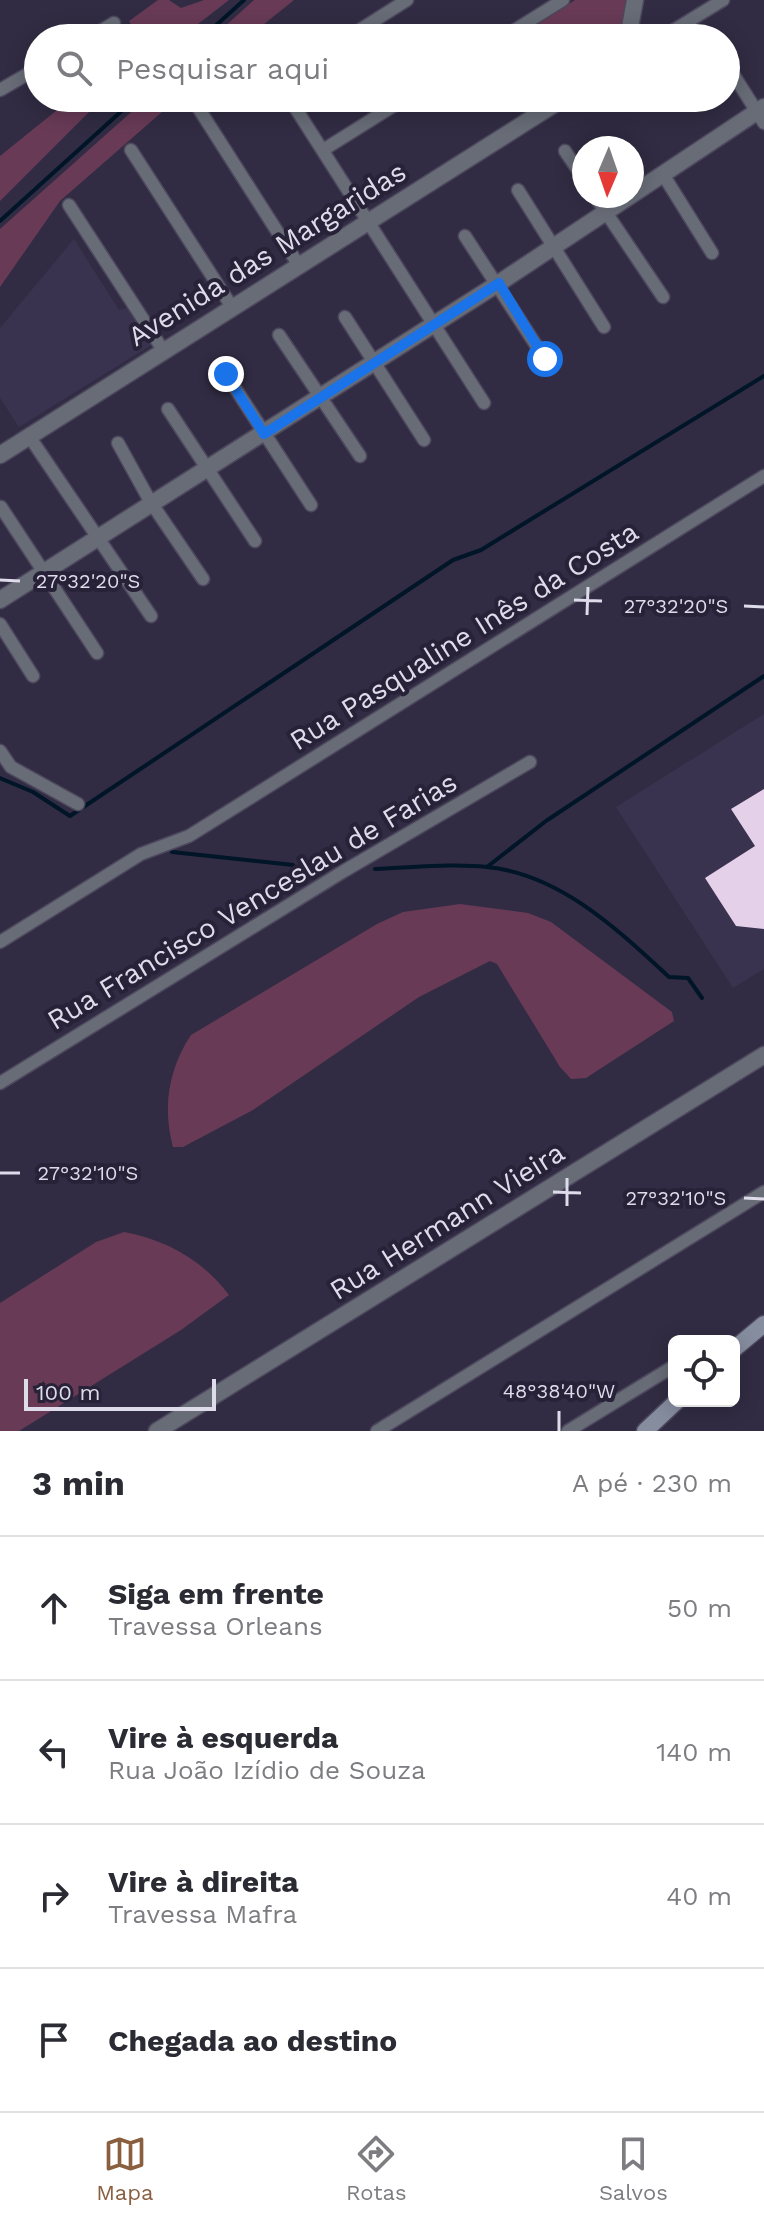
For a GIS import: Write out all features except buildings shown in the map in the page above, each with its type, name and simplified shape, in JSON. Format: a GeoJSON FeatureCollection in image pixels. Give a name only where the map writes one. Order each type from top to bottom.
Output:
{"type":"FeatureCollection","features":[{"type":"Feature","properties":{"kind":"main road"},"geometry":{"type":"LineString","coordinates":[[740,1344],[764,1324]]}},
{"type":"Feature","properties":{"kind":"main road"},"geometry":{"type":"LineString","coordinates":[[645,1431],[671,1407]]}},
{"type":"Feature","properties":{"kind":"street"},"geometry":{"type":"LineString","coordinates":[[369,24],[407,0]]}},
{"type":"Feature","properties":{"kind":"street"},"geometry":{"type":"LineString","coordinates":[[524,24],[563,0]]}},
{"type":"Feature","properties":{"kind":"street"},"geometry":{"type":"LineString","coordinates":[[631,24],[635,0]]}},
{"type":"Feature","properties":{"kind":"street"},"geometry":{"type":"LineString","coordinates":[[684,24],[723,0]]}},
{"type":"Feature","properties":{"kind":"street"},"geometry":{"type":"LineString","coordinates":[[0,90],[24,76]]}},
{"type":"Feature","properties":{"kind":"street"},"geometry":{"type":"LineString","coordinates":[[0,600],[150,501],[264,434],[761,114],[740,83]]}},
{"type":"Feature","properties":{"kind":"street"},"geometry":{"type":"LineString","coordinates":[[201,112],[298,264]]}},
{"type":"Feature","properties":{"kind":"street"},"geometry":{"type":"LineString","coordinates":[[298,112],[484,403]]}},
{"type":"Feature","properties":{"kind":"street"},"geometry":{"type":"LineString","coordinates":[[323,150],[384,112]]}},
{"type":"Feature","properties":{"kind":"street","name":"Avenida das Margaridas"},"geometry":{"type":"LineString","coordinates":[[0,455],[541,112]]}},
{"type":"Feature","properties":{"kind":"street"},"geometry":{"type":"LineString","coordinates":[[131,150],[232,307]]}},
{"type":"Feature","properties":{"kind":"street"},"geometry":{"type":"LineString","coordinates":[[565,151],[572,161]]}},
{"type":"Feature","properties":{"kind":"street"},"geometry":{"type":"LineString","coordinates":[[664,176],[712,253]]}},
{"type":"Feature","properties":{"kind":"street"},"geometry":{"type":"LineString","coordinates":[[518,190],[604,327]]}},
{"type":"Feature","properties":{"kind":"street"},"geometry":{"type":"LineString","coordinates":[[69,205],[163,350]]}},
{"type":"Feature","properties":{"kind":"street"},"geometry":{"type":"LineString","coordinates":[[603,208],[663,297]]}},
{"type":"Feature","properties":{"kind":"street"},"geometry":{"type":"LineString","coordinates":[[465,236],[499,283],[545,359]]}},
{"type":"Feature","properties":{"kind":"street"},"geometry":{"type":"LineString","coordinates":[[345,317],[424,440]]}},
{"type":"Feature","properties":{"kind":"street"},"geometry":{"type":"LineString","coordinates":[[279,335],[360,456]]}},
{"type":"Feature","properties":{"kind":"street"},"geometry":{"type":"LineString","coordinates":[[226,374],[311,505]]}},
{"type":"Feature","properties":{"kind":"street"},"geometry":{"type":"LineString","coordinates":[[168,409],[255,541]]}},
{"type":"Feature","properties":{"kind":"street"},"geometry":{"type":"LineString","coordinates":[[29,436],[151,616]]}},
{"type":"Feature","properties":{"kind":"street"},"geometry":{"type":"LineString","coordinates":[[118,443],[150,501],[203,579]]}},
{"type":"Feature","properties":{"kind":"street","name":"Rua Pasqualine Inês da Costa"},"geometry":{"type":"LineString","coordinates":[[0,942],[141,854],[189,836],[764,476]]}},
{"type":"Feature","properties":{"kind":"street"},"geometry":{"type":"LineString","coordinates":[[1,507],[97,653]]}},
{"type":"Feature","properties":{"kind":"street"},"geometry":{"type":"LineString","coordinates":[[0,624],[33,676]]}},
{"type":"Feature","properties":{"kind":"street"},"geometry":{"type":"LineString","coordinates":[[0,751],[11,767],[78,804]]}},
{"type":"Feature","properties":{"kind":"street","name":"Rua Francisco Venceslau de Farias"},"geometry":{"type":"LineString","coordinates":[[0,1083],[344,871],[530,762]]}},
{"type":"Feature","properties":{"kind":"street","name":"Rua Hermann Vieira"},"geometry":{"type":"LineString","coordinates":[[157,1431],[764,1055]]}},
{"type":"Feature","properties":{"kind":"street"},"geometry":{"type":"LineString","coordinates":[[377,1431],[764,1192]]}},
{"type":"Feature","properties":{"kind":"street"},"geometry":{"type":"LineString","coordinates":[[568,1431],[668,1370]]}},
{"type":"Feature","properties":{"kind":"shaded area"},"geometry":{"type":"Polygon","coordinates":[[[158,0],[169,0],[181,8],[204,0],[229,0],[198,24],[131,24],[129,21],[158,0]]]}},
{"type":"Feature","properties":{"kind":"shaded area"},"geometry":{"type":"Polygon","coordinates":[[[254,0],[294,0],[264,24],[227,24],[254,0]]]}},
{"type":"Feature","properties":{"kind":"shaded area"},"geometry":{"type":"Polygon","coordinates":[[[575,0],[631,0],[625,24],[538,24],[575,0]]]}},
{"type":"Feature","properties":{"kind":"shaded area"},"geometry":{"type":"Polygon","coordinates":[[[55,112],[89,112],[0,201],[0,156],[55,112]]]}},
{"type":"Feature","properties":{"kind":"shaded area"},"geometry":{"type":"Polygon","coordinates":[[[131,112],[162,112],[60,201],[0,287],[0,229],[131,112]]]}},
{"type":"Feature","properties":{"kind":"shaded area"},"geometry":{"type":"Polygon","coordinates":[[[74,239],[119,310],[127,308],[151,345],[19,427],[0,398],[0,328],[74,239]]]}},
{"type":"Feature","properties":{"kind":"shaded area"},"geometry":{"type":"Polygon","coordinates":[[[764,714],[764,969],[733,988],[616,807],[764,714]]]}},
{"type":"Feature","properties":{"kind":"shaded area"},"geometry":{"type":"Polygon","coordinates":[[[460,904],[528,913],[551,922],[672,1012],[674,1021],[586,1078],[571,1079],[560,1067],[497,964],[490,961],[419,997],[253,1110],[183,1147],[173,1147],[168,1117],[170,1088],[177,1061],[191,1035],[377,924],[403,912],[460,904]]]}},
{"type":"Feature","properties":{"kind":"shaded area"},"geometry":{"type":"Polygon","coordinates":[[[124,1232],[154,1240],[182,1253],[208,1272],[229,1295],[181,1330],[19,1431],[0,1431],[0,1303],[96,1242],[124,1232]]]}},
{"type":"Feature","properties":{"kind":"waterway"},"geometry":{"type":"LineString","coordinates":[[217,24],[244,0]]}},
{"type":"Feature","properties":{"kind":"waterway"},"geometry":{"type":"LineString","coordinates":[[0,221],[121,112]]}},
{"type":"Feature","properties":{"kind":"waterway"},"geometry":{"type":"LineString","coordinates":[[0,778],[33,792],[70,816],[453,560],[481,550],[764,376]]}},
{"type":"Feature","properties":{"kind":"waterway"},"geometry":{"type":"LineString","coordinates":[[487,867],[546,821],[764,676]]}},
{"type":"Feature","properties":{"kind":"waterway"},"geometry":{"type":"LineString","coordinates":[[172,852],[293,865]]}},
{"type":"Feature","properties":{"kind":"waterway"},"geometry":{"type":"LineString","coordinates":[[375,869],[487,867],[539,881],[563,892],[608,923],[669,977],[688,978],[702,998]]}},
{"type":"Feature","properties":{"kind":"route"},"geometry":{"type":"LineString","coordinates":[[226,374],[264,434],[499,283],[545,359]]}}]}
